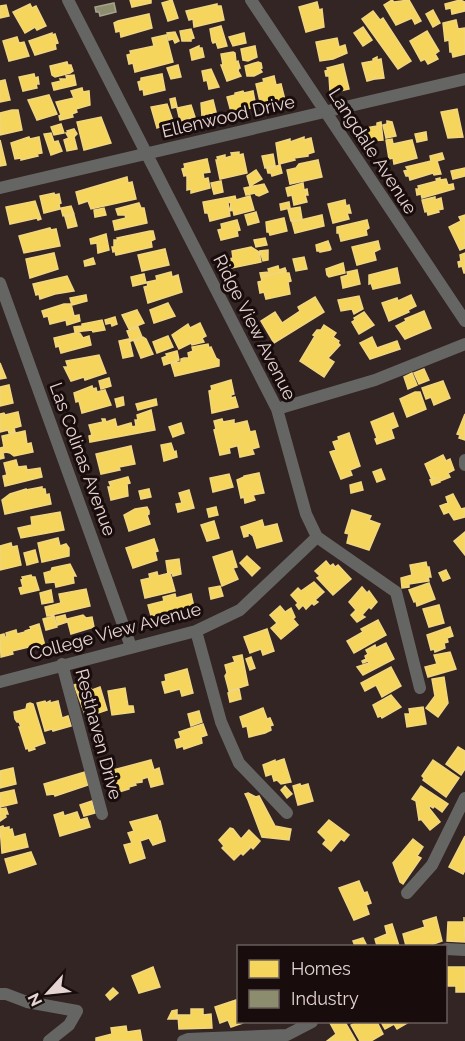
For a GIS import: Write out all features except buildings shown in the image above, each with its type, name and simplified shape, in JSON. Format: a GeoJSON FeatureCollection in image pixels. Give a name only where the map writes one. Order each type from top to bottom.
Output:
{"type":"FeatureCollection","features":[{"type":"Feature","properties":{"kind":"street","name":"Ridge View Avenue"},"geometry":{"type":"LineString","coordinates":[[68,0],[277,409],[306,514],[317,537]]}},
{"type":"Feature","properties":{"kind":"street","name":"Langdale Avenue"},"geometry":{"type":"LineString","coordinates":[[251,0],[465,321]]}},
{"type":"Feature","properties":{"kind":"street","name":"Ellenwood Drive"},"geometry":{"type":"LineString","coordinates":[[0,188],[465,79]]}},
{"type":"Feature","properties":{"kind":"street","name":"Las Colinas Avenue"},"geometry":{"type":"LineString","coordinates":[[0,283],[131,647]]}},
{"type":"Feature","properties":{"kind":"street"},"geometry":{"type":"LineString","coordinates":[[277,409],[375,380],[465,344]]}},
{"type":"Feature","properties":{"kind":"street"},"geometry":{"type":"LineString","coordinates":[[465,460],[465,465]]}},
{"type":"Feature","properties":{"kind":"street"},"geometry":{"type":"LineString","coordinates":[[317,537],[396,592],[420,688]]}},
{"type":"Feature","properties":{"kind":"street","name":"College View Avenue"},"geometry":{"type":"LineString","coordinates":[[0,682],[62,664],[196,631],[240,610],[317,537]]}},
{"type":"Feature","properties":{"kind":"street"},"geometry":{"type":"LineString","coordinates":[[196,631],[221,722],[239,763],[287,813]]}},
{"type":"Feature","properties":{"kind":"street","name":"Resthaven Drive"},"geometry":{"type":"LineString","coordinates":[[62,664],[102,814]]}},
{"type":"Feature","properties":{"kind":"street"},"geometry":{"type":"LineString","coordinates":[[408,893],[432,865],[465,798]]}},
{"type":"Feature","properties":{"kind":"street"},"geometry":{"type":"LineString","coordinates":[[447,949],[465,950]]}},
{"type":"Feature","properties":{"kind":"street"},"geometry":{"type":"LineString","coordinates":[[0,994],[56,1009],[77,1011],[69,1025],[49,1041]]}},
{"type":"Feature","properties":{"kind":"street"},"geometry":{"type":"LineString","coordinates":[[183,1041],[188,1039],[287,1038],[310,1023]]}}]}
